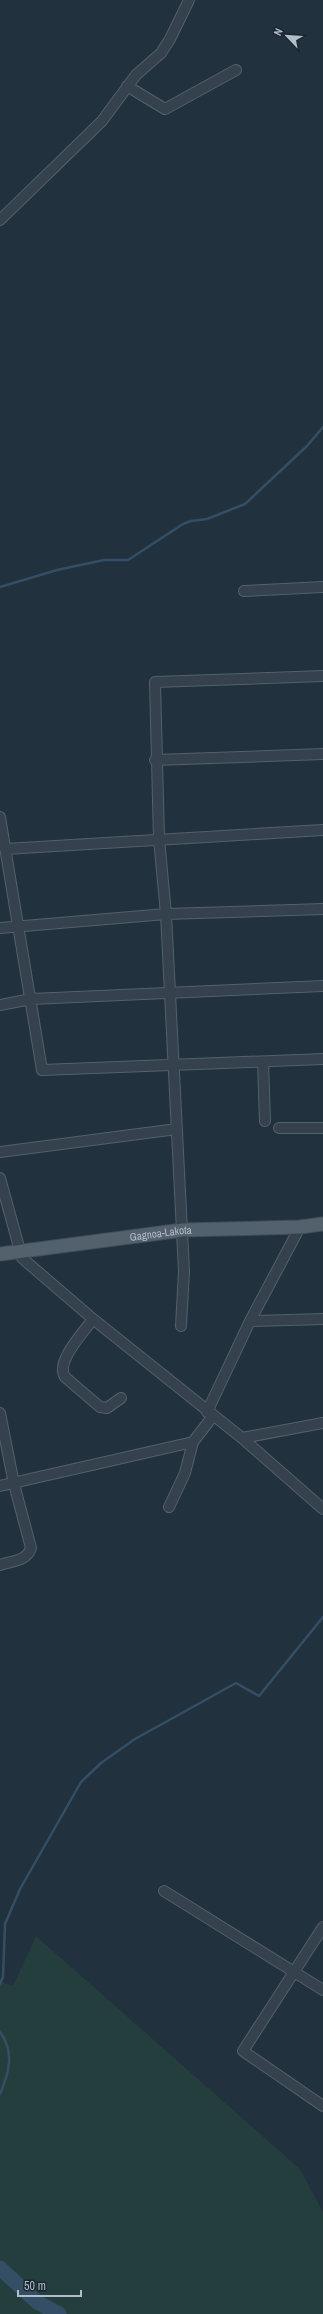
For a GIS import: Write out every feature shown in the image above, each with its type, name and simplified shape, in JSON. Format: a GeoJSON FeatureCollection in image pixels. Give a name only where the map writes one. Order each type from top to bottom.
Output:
{"type":"FeatureCollection","features":[{"type":"Feature","properties":{"kind":"main road","name":"Gagnoa-Lakota"},"geometry":{"type":"LineString","coordinates":[[0,1254],[183,1230],[300,1227],[323,1224]]}},
{"type":"Feature","properties":{"kind":"street"},"geometry":{"type":"LineString","coordinates":[[0,220],[102,122],[136,75],[161,53],[170,39],[189,0]]}},
{"type":"Feature","properties":{"kind":"street"},"geometry":{"type":"LineString","coordinates":[[127,86],[165,109],[236,70]]}},
{"type":"Feature","properties":{"kind":"street"},"geometry":{"type":"LineString","coordinates":[[244,591],[323,587]]}},
{"type":"Feature","properties":{"kind":"street"},"geometry":{"type":"LineString","coordinates":[[181,1326],[184,1271],[183,1230],[166,914],[159,839],[155,760],[154,682],[323,676]]}},
{"type":"Feature","properties":{"kind":"street"},"geometry":{"type":"LineString","coordinates":[[155,760],[323,754]]}},
{"type":"Feature","properties":{"kind":"street"},"geometry":{"type":"LineString","coordinates":[[0,817],[42,1070],[174,1064],[323,1060]]}},
{"type":"Feature","properties":{"kind":"street"},"geometry":{"type":"LineString","coordinates":[[5,849],[323,830]]}},
{"type":"Feature","properties":{"kind":"street"},"geometry":{"type":"LineString","coordinates":[[0,928],[17,925],[166,914],[323,909]]}},
{"type":"Feature","properties":{"kind":"street"},"geometry":{"type":"LineString","coordinates":[[0,1005],[31,999],[170,991],[323,986]]}},
{"type":"Feature","properties":{"kind":"street"},"geometry":{"type":"LineString","coordinates":[[263,1062],[265,1121]]}},
{"type":"Feature","properties":{"kind":"street"},"geometry":{"type":"LineString","coordinates":[[0,1152],[177,1128]]}},
{"type":"Feature","properties":{"kind":"street"},"geometry":{"type":"LineString","coordinates":[[279,1128],[323,1128]]}},
{"type":"Feature","properties":{"kind":"street"},"geometry":{"type":"LineString","coordinates":[[0,1178],[22,1258],[93,1319],[210,1414],[242,1438],[323,1509]]}},
{"type":"Feature","properties":{"kind":"street"},"geometry":{"type":"LineString","coordinates":[[169,1507],[185,1473],[193,1442],[210,1414],[250,1321],[300,1227]]}},
{"type":"Feature","properties":{"kind":"street"},"geometry":{"type":"LineString","coordinates":[[93,1319],[67,1355],[63,1364],[62,1372],[65,1378],[100,1407],[107,1408],[122,1398]]}},
{"type":"Feature","properties":{"kind":"street"},"geometry":{"type":"LineString","coordinates":[[250,1321],[323,1319]]}},
{"type":"Feature","properties":{"kind":"street"},"geometry":{"type":"LineString","coordinates":[[0,1413],[14,1484],[31,1548],[25,1558],[0,1564]]}},
{"type":"Feature","properties":{"kind":"street"},"geometry":{"type":"LineString","coordinates":[[242,1438],[323,1422]]}},
{"type":"Feature","properties":{"kind":"street"},"geometry":{"type":"LineString","coordinates":[[0,1486],[193,1442]]}},
{"type":"Feature","properties":{"kind":"street"},"geometry":{"type":"LineString","coordinates":[[164,1891],[323,1990]]}},
{"type":"Feature","properties":{"kind":"street"},"geometry":{"type":"LineString","coordinates":[[323,1927],[293,1971],[243,2051],[323,2106]]}},
{"type":"Feature","properties":{"kind":"green space"},"geometry":{"type":"Polygon","coordinates":[[[36,1936],[300,2169],[323,2212],[323,2314],[0,2314],[0,1981],[13,1986],[36,1936]]]}},
{"type":"Feature","properties":{"kind":"waterway"},"geometry":{"type":"LineString","coordinates":[[0,587],[57,570],[104,560],[128,560],[183,524],[191,521],[207,519],[245,504],[307,446],[323,427]]}},
{"type":"Feature","properties":{"kind":"waterway"},"geometry":{"type":"LineString","coordinates":[[0,1984],[3,1977],[5,1924],[20,1889],[81,1782],[101,1763],[135,1739],[236,1683],[259,1696],[323,1617]]}},
{"type":"Feature","properties":{"kind":"waterway"},"geometry":{"type":"LineString","coordinates":[[0,2032],[8,2047],[9,2055],[8,2070],[0,2094]]}},
{"type":"Feature","properties":{"kind":"waterway"},"geometry":{"type":"LineString","coordinates":[[0,2268],[37,2302],[59,2314]]}}]}
